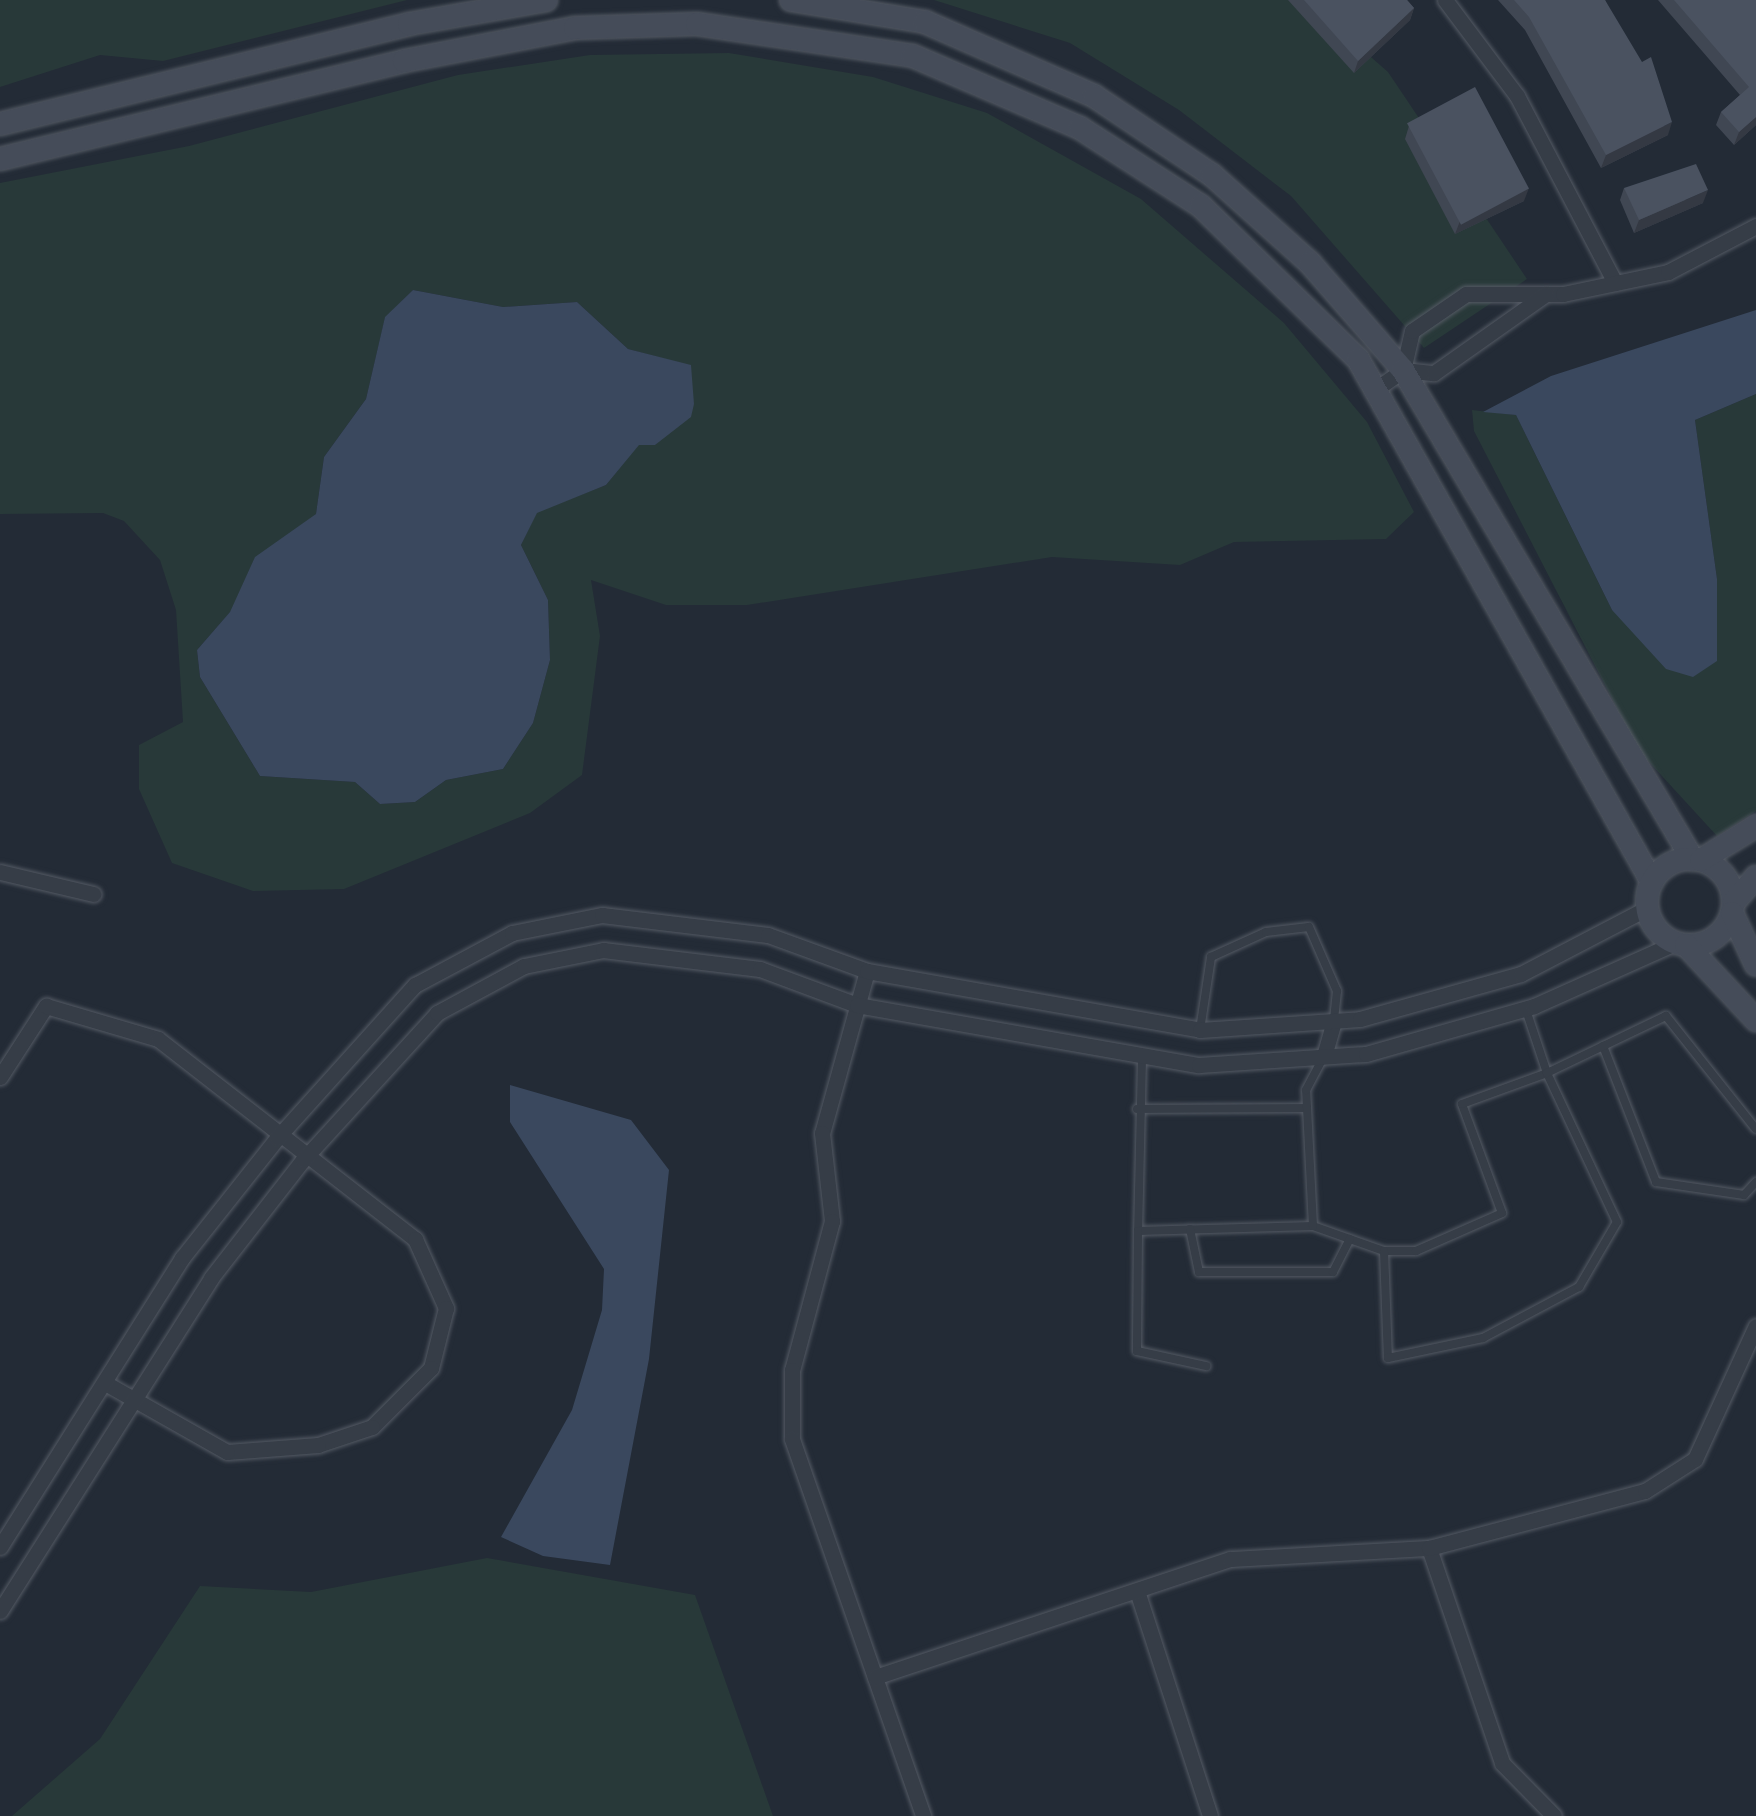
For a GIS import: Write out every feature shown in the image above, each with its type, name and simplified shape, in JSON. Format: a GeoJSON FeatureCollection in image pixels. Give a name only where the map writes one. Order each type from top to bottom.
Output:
{"type":"FeatureCollection","features":[{"type":"Feature","properties":{"kind":"street"},"geometry":{"type":"LineString","coordinates":[[0,124],[546,0]]}},
{"type":"Feature","properties":{"kind":"street"},"geometry":{"type":"LineString","coordinates":[[792,0],[925,22],[1094,96],[1212,175],[1310,263],[1403,370],[1697,860],[1722,873],[1756,965]]}},
{"type":"Feature","properties":{"kind":"street"},"geometry":{"type":"LineString","coordinates":[[1444,0],[1518,96],[1616,283]]}},
{"type":"Feature","properties":{"kind":"street"},"geometry":{"type":"LineString","coordinates":[[0,158],[575,28],[697,24],[913,56],[1080,128],[1202,206],[1358,359],[1652,882],[1647,908]]}},
{"type":"Feature","properties":{"kind":"street"},"geometry":{"type":"LineString","coordinates":[[1403,370],[1412,331],[1466,294],[1546,294],[1668,272],[1756,226]]}},
{"type":"Feature","properties":{"kind":"street"},"geometry":{"type":"LineString","coordinates":[[1376,390],[1403,370],[1434,372],[1546,294]]}},
{"type":"Feature","properties":{"kind":"street"},"geometry":{"type":"LineString","coordinates":[[1652,882],[1756,826]]}},
{"type":"Feature","properties":{"kind":"street"},"geometry":{"type":"LineString","coordinates":[[0,872],[94,894]]}},
{"type":"Feature","properties":{"kind":"street"},"geometry":{"type":"LineString","coordinates":[[0,1611],[137,1402],[212,1278],[304,1160],[437,1013],[524,966],[604,950],[760,970],[858,1005],[1199,1065],[1366,1054],[1526,1009],[1680,944],[1715,938],[1756,877]]}},
{"type":"Feature","properties":{"kind":"street"},"geometry":{"type":"LineString","coordinates":[[1647,908],[1756,1020]]}},
{"type":"Feature","properties":{"kind":"street"},"geometry":{"type":"LineString","coordinates":[[0,1547],[107,1384],[182,1258],[277,1138],[416,985],[512,933],[602,915],[768,935],[867,971],[1148,1024],[1200,1030],[1334,1020],[1512,976],[1647,908]]}},
{"type":"Feature","properties":{"kind":"street"},"geometry":{"type":"LineString","coordinates":[[602,915],[604,950]]}},
{"type":"Feature","properties":{"kind":"street"},"geometry":{"type":"LineString","coordinates":[[867,971],[822,1133],[832,1221],[792,1370],[792,1439],[922,1816]]}},
{"type":"Feature","properties":{"kind":"street"},"geometry":{"type":"LineString","coordinates":[[1512,976],[1526,1009]]}},
{"type":"Feature","properties":{"kind":"street"},"geometry":{"type":"LineString","coordinates":[[0,1077],[46,1006],[158,1039],[304,1160],[415,1239],[446,1308],[432,1368],[372,1427],[318,1445],[228,1452],[107,1384]]}},
{"type":"Feature","properties":{"kind":"street"},"geometry":{"type":"LineString","coordinates":[[1324,1056],[1334,1020]]}},
{"type":"Feature","properties":{"kind":"street"},"geometry":{"type":"LineString","coordinates":[[1142,1058],[1148,1024]]}},
{"type":"Feature","properties":{"kind":"street"},"geometry":{"type":"LineString","coordinates":[[875,1678],[1138,1594],[1230,1559],[1429,1548],[1645,1492],[1695,1459],[1756,1326]]}},
{"type":"Feature","properties":{"kind":"street"},"geometry":{"type":"LineString","coordinates":[[1429,1548],[1502,1762],[1554,1816]]}},
{"type":"Feature","properties":{"kind":"street"},"geometry":{"type":"LineString","coordinates":[[1138,1594],[1210,1816]]}},
{"type":"Feature","properties":{"kind":"lane"},"geometry":{"type":"LineString","coordinates":[[1200,1030],[1210,957],[1266,932],[1308,927],[1337,991],[1334,1020]]}},
{"type":"Feature","properties":{"kind":"lane"},"geometry":{"type":"LineString","coordinates":[[1384,1252],[1388,1358],[1483,1338],[1579,1286],[1617,1222],[1547,1074],[1526,1009]]}},
{"type":"Feature","properties":{"kind":"lane"},"geometry":{"type":"LineString","coordinates":[[1138,1231],[1314,1226],[1384,1252],[1416,1251],[1502,1212],[1462,1104],[1547,1074],[1666,1016],[1756,1128]]}},
{"type":"Feature","properties":{"kind":"lane"},"geometry":{"type":"LineString","coordinates":[[1604,1046],[1656,1182],[1744,1195],[1756,1182]]}},
{"type":"Feature","properties":{"kind":"lane"},"geometry":{"type":"LineString","coordinates":[[1314,1226],[1307,1108],[1324,1056]]}},
{"type":"Feature","properties":{"kind":"lane"},"geometry":{"type":"LineString","coordinates":[[1142,1058],[1136,1108],[1137,1351],[1206,1366]]}},
{"type":"Feature","properties":{"kind":"lane"},"geometry":{"type":"LineString","coordinates":[[1136,1108],[1307,1108]]}},
{"type":"Feature","properties":{"kind":"lane"},"geometry":{"type":"LineString","coordinates":[[1190,1230],[1199,1272],[1333,1272],[1350,1239]]}},
{"type":"Feature","properties":{"kind":"shaded area"},"geometry":{"type":"Polygon","coordinates":[[[0,0],[407,0],[163,61],[100,55],[0,87],[0,0]]]}},
{"type":"Feature","properties":{"kind":"shaded area"},"geometry":{"type":"Polygon","coordinates":[[[934,0],[1306,0],[1388,72],[1527,279],[1424,348],[1291,196],[1179,110],[1070,43],[934,0]]]}},
{"type":"Feature","properties":{"kind":"shaded area"},"geometry":{"type":"Polygon","coordinates":[[[729,53],[873,77],[987,113],[1141,199],[1284,323],[1367,422],[1414,512],[1386,539],[1234,542],[1180,565],[1052,557],[747,605],[666,605],[591,580],[600,636],[582,775],[530,813],[344,889],[253,891],[172,863],[139,789],[139,745],[183,722],[176,610],[160,560],[124,521],[103,513],[0,514],[0,183],[189,146],[458,75],[590,55],[729,53]],[[413,290],[385,318],[366,399],[324,457],[316,514],[197,650],[200,677],[260,776],[355,782],[380,804],[415,802],[446,780],[503,769],[533,723],[550,660],[548,600],[521,545],[537,512],[606,485],[639,444],[655,445],[694,404],[680,363],[628,349],[577,302],[503,307],[413,290]]]}},
{"type":"Feature","properties":{"kind":"shaded area"},"geometry":{"type":"Polygon","coordinates":[[[1756,394],[1756,811],[1717,836],[1639,751],[1474,431],[1472,410],[1516,415],[1612,610],[1717,661],[1717,579],[1695,420],[1756,394]]]}},
{"type":"Feature","properties":{"kind":"shaded area"},"geometry":{"type":"Polygon","coordinates":[[[487,1558],[695,1595],[773,1816],[12,1816],[100,1739],[200,1586],[311,1592],[487,1558]]]}},
{"type":"Feature","properties":{"kind":"water"},"geometry":{"type":"Polygon","coordinates":[[[413,290],[503,307],[577,302],[628,349],[691,365],[694,404],[691,417],[655,445],[639,445],[606,485],[537,513],[521,545],[548,600],[550,660],[533,723],[503,769],[446,780],[415,802],[380,804],[355,782],[260,776],[200,677],[197,650],[230,612],[255,557],[316,514],[324,457],[366,399],[385,317],[413,290]]]}},
{"type":"Feature","properties":{"kind":"water"},"geometry":{"type":"Polygon","coordinates":[[[1756,310],[1756,394],[1695,420],[1717,579],[1717,661],[1693,677],[1666,669],[1612,610],[1516,415],[1483,412],[1551,376],[1756,310]]]}},
{"type":"Feature","properties":{"kind":"water"},"geometry":{"type":"Polygon","coordinates":[[[510,1085],[631,1120],[669,1170],[649,1359],[610,1565],[543,1556],[501,1537],[572,1410],[602,1310],[604,1269],[510,1122],[510,1085]]]}},
{"type":"Feature","properties":{"kind":"building"},"geometry":{"type":"Polygon","coordinates":[[[1304,0],[1407,0],[1414,8],[1358,61],[1304,0]]]}},
{"type":"Feature","properties":{"kind":"building"},"geometry":{"type":"Polygon","coordinates":[[[1514,0],[1605,0],[1642,62],[1651,57],[1672,122],[1606,155],[1529,17],[1514,0]]]}},
{"type":"Feature","properties":{"kind":"building"},"geometry":{"type":"Polygon","coordinates":[[[1674,0],[1756,0],[1756,117],[1739,132],[1721,112],[1749,87],[1674,0]]]}},
{"type":"Feature","properties":{"kind":"building"},"geometry":{"type":"Polygon","coordinates":[[[1475,87],[1529,189],[1461,225],[1407,123],[1475,87]]]}},
{"type":"Feature","properties":{"kind":"building"},"geometry":{"type":"Polygon","coordinates":[[[1696,164],[1708,190],[1639,220],[1624,188],[1696,164]]]}}]}
